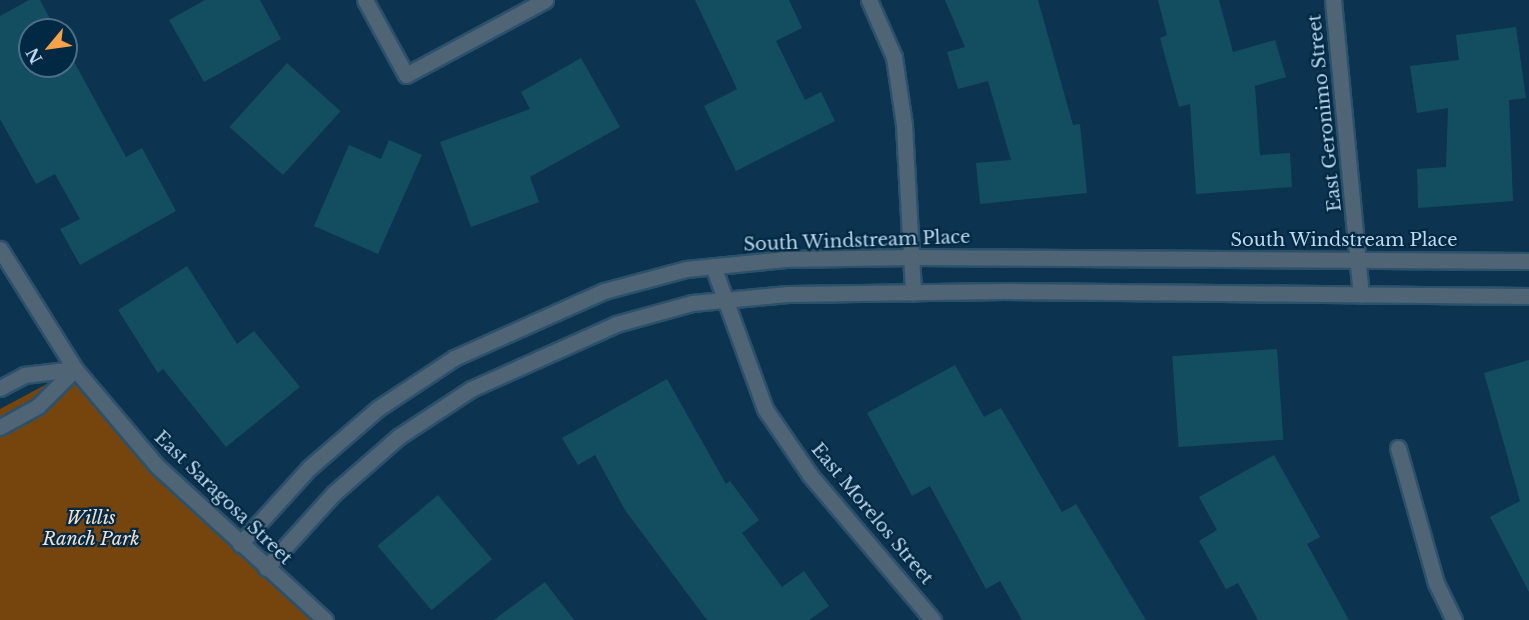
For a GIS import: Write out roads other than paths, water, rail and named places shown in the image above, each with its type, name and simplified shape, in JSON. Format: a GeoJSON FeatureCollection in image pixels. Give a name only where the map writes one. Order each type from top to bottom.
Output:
{"type":"FeatureCollection","features":[{"type":"Feature","properties":{"kind":"street"},"geometry":{"type":"LineString","coordinates":[[365,0],[406,75],[545,0]]}},
{"type":"Feature","properties":{"kind":"street"},"geometry":{"type":"LineString","coordinates":[[869,0],[894,57],[904,125],[913,293]]}},
{"type":"Feature","properties":{"kind":"street","name":"East Geronimo Street"},"geometry":{"type":"LineString","coordinates":[[1336,1],[1361,295]]}},
{"type":"Feature","properties":{"kind":"street","name":"East Saragosa Street"},"geometry":{"type":"LineString","coordinates":[[0,249],[75,369],[157,466],[325,620]]}},
{"type":"Feature","properties":{"kind":"street","name":"South Windstream Place"},"geometry":{"type":"LineString","coordinates":[[240,544],[309,468],[377,409],[454,358],[604,291],[713,266],[786,259],[912,257],[1529,261]]}},
{"type":"Feature","properties":{"kind":"street","name":"East Morelos Street"},"geometry":{"type":"LineString","coordinates":[[713,266],[765,409],[810,475],[933,620]]}},
{"type":"Feature","properties":{"kind":"street"},"geometry":{"type":"LineString","coordinates":[[266,568],[333,494],[382,451],[471,389],[616,324],[692,303],[788,294],[1529,296]]}},
{"type":"Feature","properties":{"kind":"street"},"geometry":{"type":"LineString","coordinates":[[0,388],[24,375],[75,369]]}},
{"type":"Feature","properties":{"kind":"street"},"geometry":{"type":"LineString","coordinates":[[0,427],[38,406],[75,369]]}},
{"type":"Feature","properties":{"kind":"street"},"geometry":{"type":"LineString","coordinates":[[1398,448],[1436,583],[1454,620]]}},
{"type":"Feature","properties":{"kind":"park label","name":"Willis Ranch Park"},"geometry":{"type":"Point","coordinates":[91,529]}}]}
